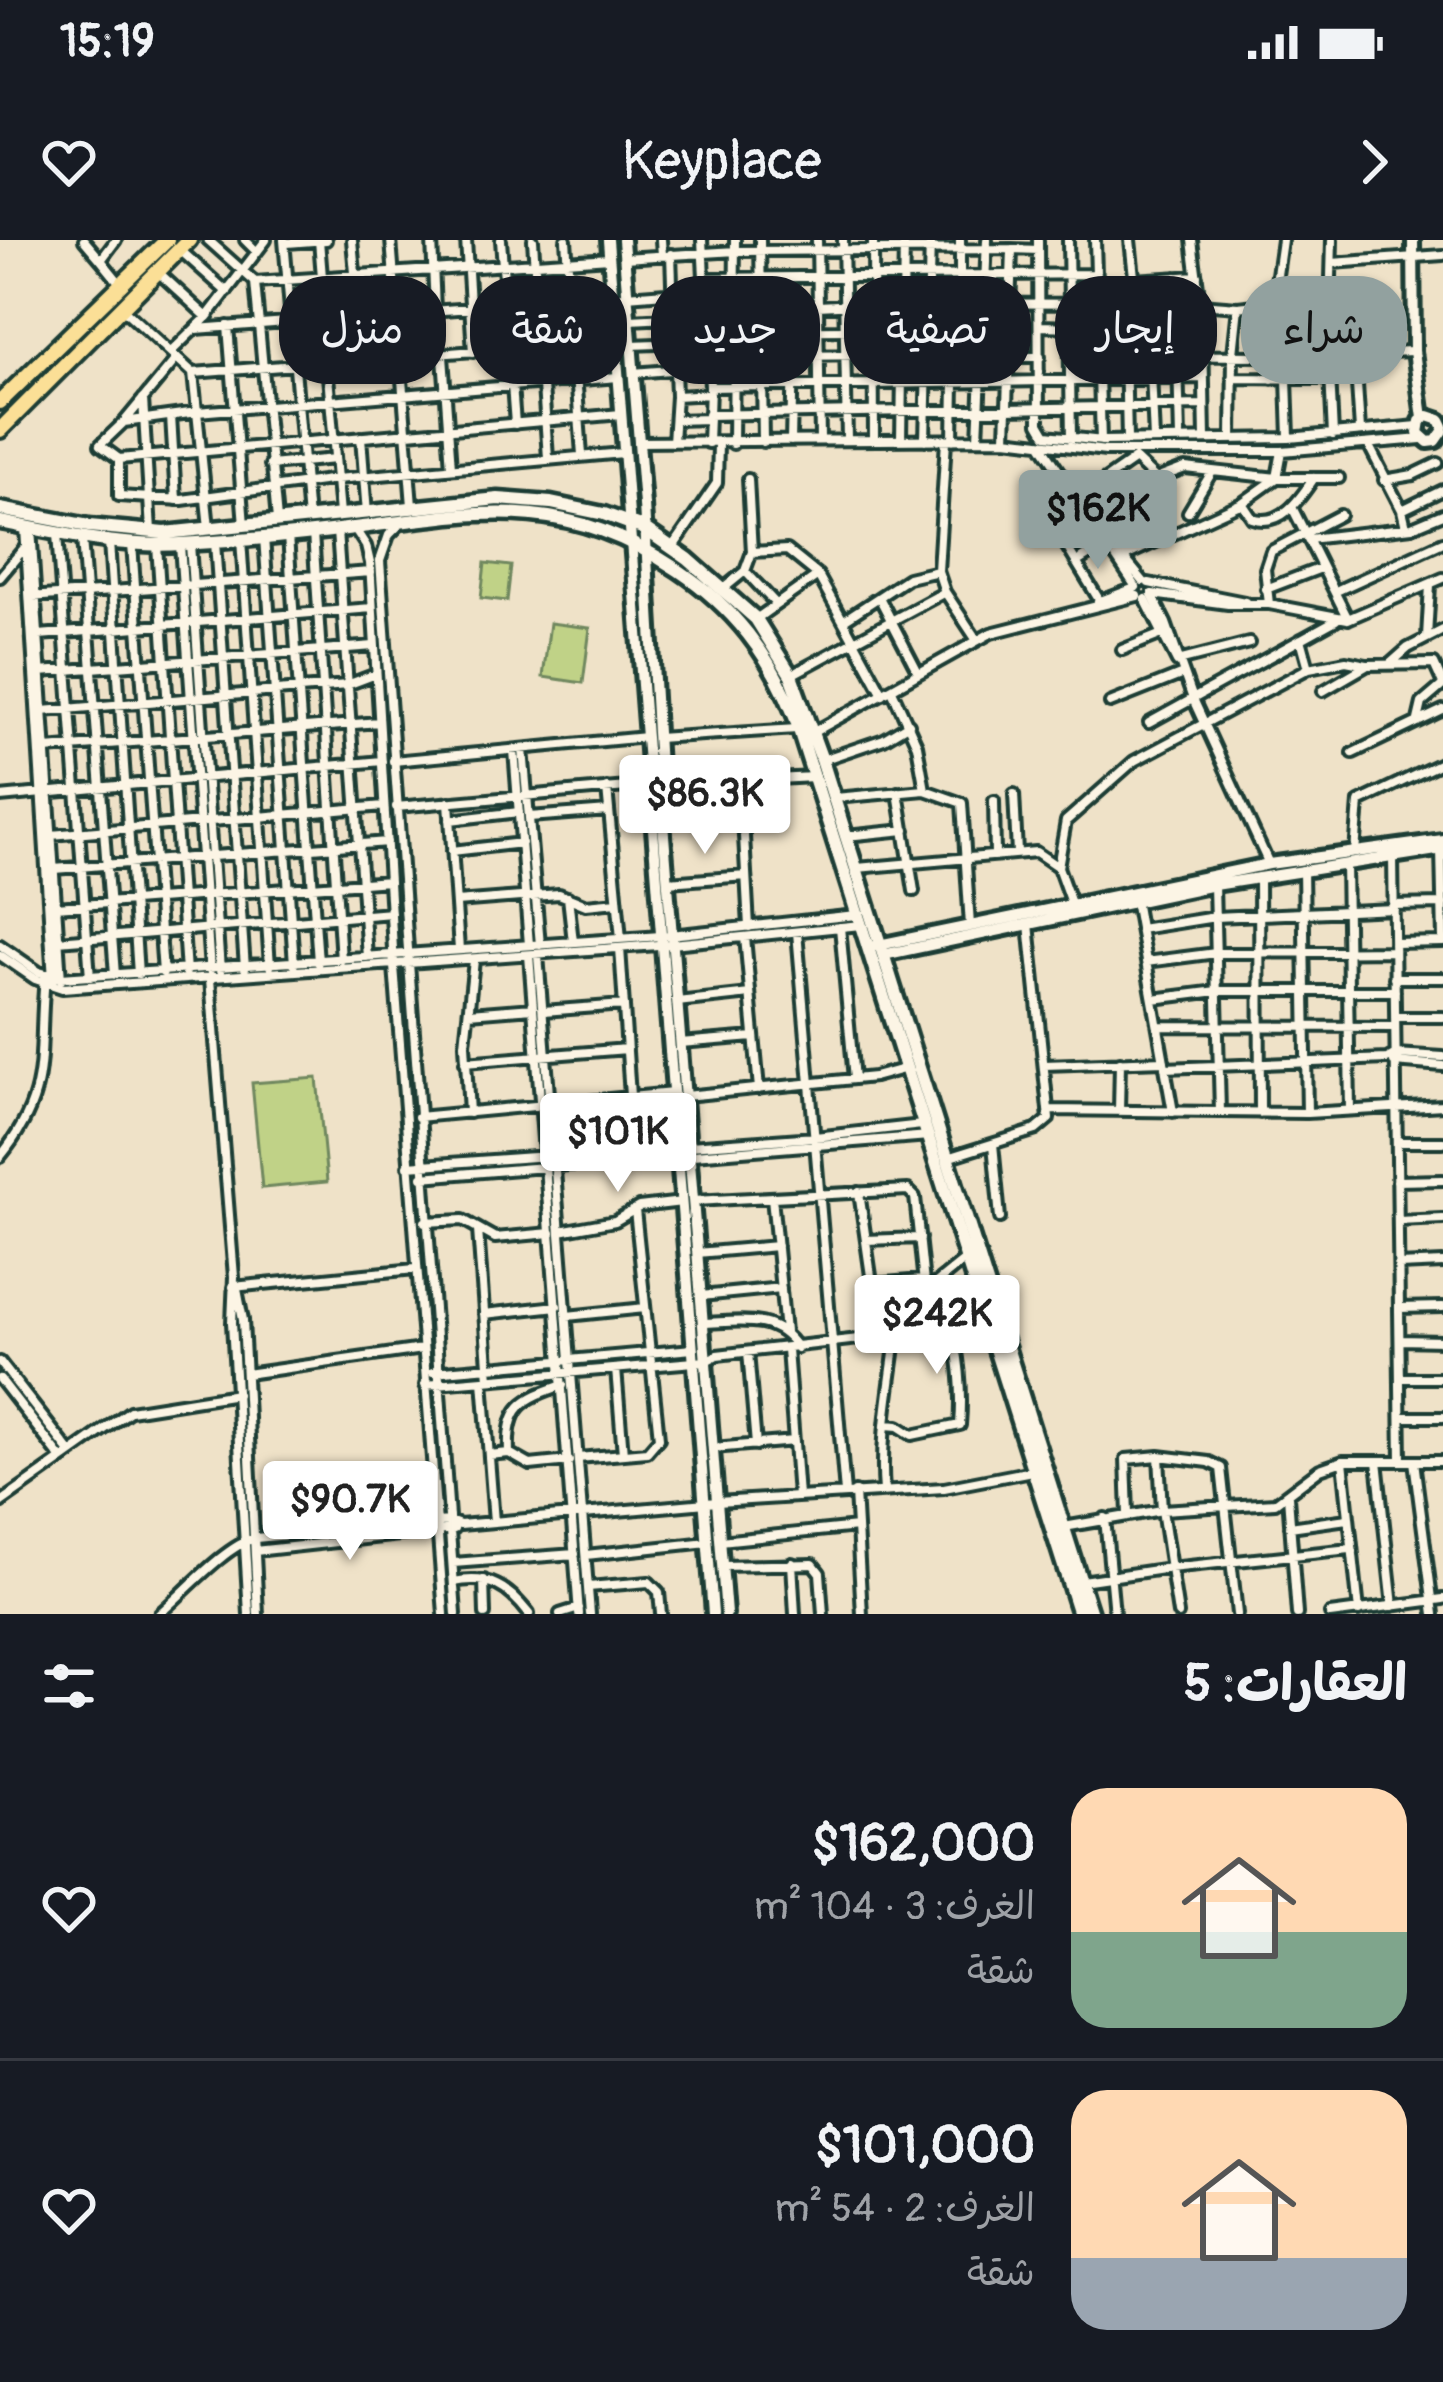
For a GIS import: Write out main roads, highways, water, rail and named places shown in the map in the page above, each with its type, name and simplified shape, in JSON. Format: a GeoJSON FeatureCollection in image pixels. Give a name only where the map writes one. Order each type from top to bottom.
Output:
{"type":"FeatureCollection","features":[{"type":"Feature","properties":{"kind":"main road"},"geometry":{"type":"LineString","coordinates":[[0,430],[122,308],[178,243]]}},
{"type":"Feature","properties":{"kind":"main road"},"geometry":{"type":"LineString","coordinates":[[0,402],[122,286],[178,243]]}},
{"type":"Feature","properties":{"kind":"main road"},"geometry":{"type":"LineString","coordinates":[[0,522],[28,535],[57,533],[132,544],[154,538],[243,532],[277,522],[338,523],[412,508],[524,500],[645,529],[756,619],[791,675],[814,777],[860,920],[877,949],[1034,1471],[1082,1581],[1091,1614]]}},
{"type":"Feature","properties":{"kind":"main road"},"geometry":{"type":"LineString","coordinates":[[0,509],[185,544],[212,536]]}},
{"type":"Feature","properties":{"kind":"main road"},"geometry":{"type":"LineString","coordinates":[[338,523],[354,528],[466,513],[524,513],[577,521],[646,548],[705,588],[755,640],[822,760],[857,868],[907,1069],[947,1158],[1063,1537],[1079,1614]]}},
{"type":"Feature","properties":{"kind":"main road"},"geometry":{"type":"LineString","coordinates":[[243,532],[263,537],[310,525]]}}]}
